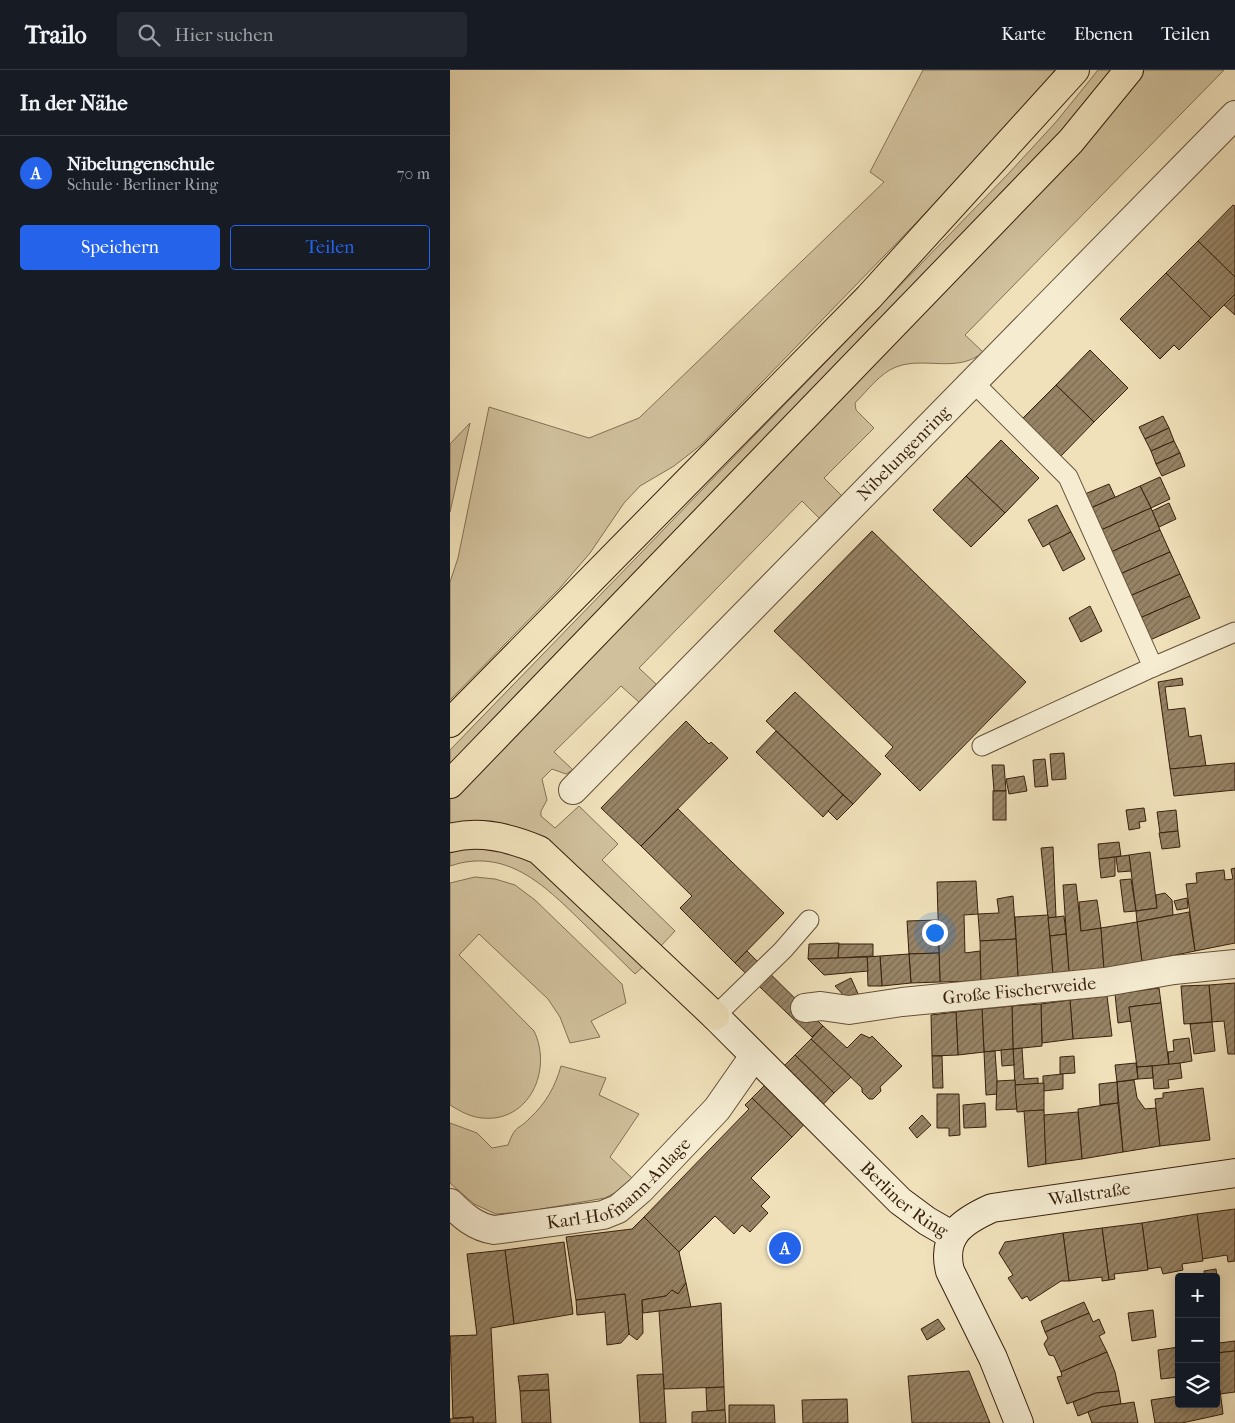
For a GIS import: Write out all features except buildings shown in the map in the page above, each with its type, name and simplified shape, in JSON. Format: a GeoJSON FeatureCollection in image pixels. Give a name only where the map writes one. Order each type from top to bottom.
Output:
{"type":"FeatureCollection","features":[{"type":"Feature","properties":{"kind":"highway"},"geometry":{"type":"LineString","coordinates":[[450,722],[869,297],[1075,70]]}},
{"type":"Feature","properties":{"kind":"highway"},"geometry":{"type":"LineString","coordinates":[[450,784],[1071,140],[1129,70]]}},
{"type":"Feature","properties":{"kind":"highway"},"geometry":{"type":"LineString","coordinates":[[450,838],[487,835],[518,841],[539,850],[714,1016]]}},
{"type":"Feature","properties":{"kind":"street","name":"Nibelungenring"},"geometry":{"type":"LineString","coordinates":[[574,790],[1235,115]]}},
{"type":"Feature","properties":{"kind":"street","name":"Große Fischerweide"},"geometry":{"type":"LineString","coordinates":[[805,1008],[821,1006],[850,1010],[911,1001],[1105,982],[1174,970],[1235,964]]}},
{"type":"Feature","properties":{"kind":"street","name":"Berliner Ring"},"geometry":{"type":"LineString","coordinates":[[714,1016],[900,1201],[927,1221],[953,1236],[948,1261],[950,1271],[993,1358],[1019,1423]]}},
{"type":"Feature","properties":{"kind":"street","name":"Karl-Hofmann-Anlage"},"geometry":{"type":"LineString","coordinates":[[450,1203],[472,1222],[484,1228],[494,1230],[602,1215],[618,1209],[640,1190],[716,1109],[754,1056]]}},
{"type":"Feature","properties":{"kind":"street","name":"Wallstraße"},"geometry":{"type":"LineString","coordinates":[[953,1236],[958,1226],[979,1212],[992,1208],[1235,1172]]}},
{"type":"Feature","properties":{"kind":"lane"},"geometry":{"type":"LineString","coordinates":[[974,383],[1068,477],[1153,666]]}},
{"type":"Feature","properties":{"kind":"lane"},"geometry":{"type":"LineString","coordinates":[[982,746],[1153,666],[1235,632]]}},
{"type":"Feature","properties":{"kind":"lane"},"geometry":{"type":"LineString","coordinates":[[714,1016],[783,950],[809,920]]}},
{"type":"Feature","properties":{"kind":"shaded area"},"geometry":{"type":"Polygon","coordinates":[[[923,70],[1055,70],[1035,96],[915,224],[701,445],[674,466],[640,486],[624,503],[590,553],[560,588],[450,700],[450,582],[458,558],[489,407],[589,438],[639,418],[884,182],[870,172],[923,70]]]}},
{"type":"Feature","properties":{"kind":"shaded area"},"geometry":{"type":"Polygon","coordinates":[[[1098,70],[1118,70],[1109,83],[450,767],[450,750],[1009,173],[1056,122],[1098,70]]]}},
{"type":"Feature","properties":{"kind":"shaded area"},"geometry":{"type":"Polygon","coordinates":[[[1141,70],[1224,70],[965,335],[983,352],[973,359],[952,364],[918,363],[896,367],[879,378],[855,403],[856,410],[874,428],[824,478],[842,496],[843,502],[820,519],[802,501],[639,668],[657,685],[640,703],[621,686],[554,752],[573,770],[566,774],[552,769],[542,779],[547,800],[541,811],[541,816],[555,828],[579,806],[618,844],[602,860],[675,931],[658,949],[560,853],[450,827],[450,797],[1141,70]]]}},
{"type":"Feature","properties":{"kind":"shaded area"},"geometry":{"type":"Polygon","coordinates":[[[470,423],[450,512],[450,444],[470,423]]]}},
{"type":"Feature","properties":{"kind":"shaded area"},"geometry":{"type":"Polygon","coordinates":[[[476,845],[526,856],[646,964],[635,974],[552,894],[522,873],[506,866],[489,862],[470,861],[450,866],[450,849],[476,845]]]}},
{"type":"Feature","properties":{"kind":"shaded area"},"geometry":{"type":"Polygon","coordinates":[[[475,877],[495,879],[515,885],[535,900],[622,984],[626,1003],[591,1021],[600,1037],[570,1043],[560,1017],[548,999],[479,934],[459,955],[534,1031],[539,1046],[540,1062],[538,1077],[533,1091],[524,1103],[513,1112],[499,1117],[482,1118],[473,1116],[450,1105],[450,883],[475,877]]]}},
{"type":"Feature","properties":{"kind":"shaded area"},"geometry":{"type":"Polygon","coordinates":[[[561,1066],[606,1078],[599,1095],[639,1114],[610,1157],[632,1178],[620,1190],[605,1198],[524,1212],[496,1214],[474,1204],[450,1183],[450,1123],[477,1133],[492,1148],[508,1145],[515,1131],[536,1112],[545,1100],[553,1088],[561,1066]]]}},
{"type":"Feature","properties":{"kind":"place","name":"Nibelungenschule"},"geometry":{"type":"Point","coordinates":[785,1248]}}]}
